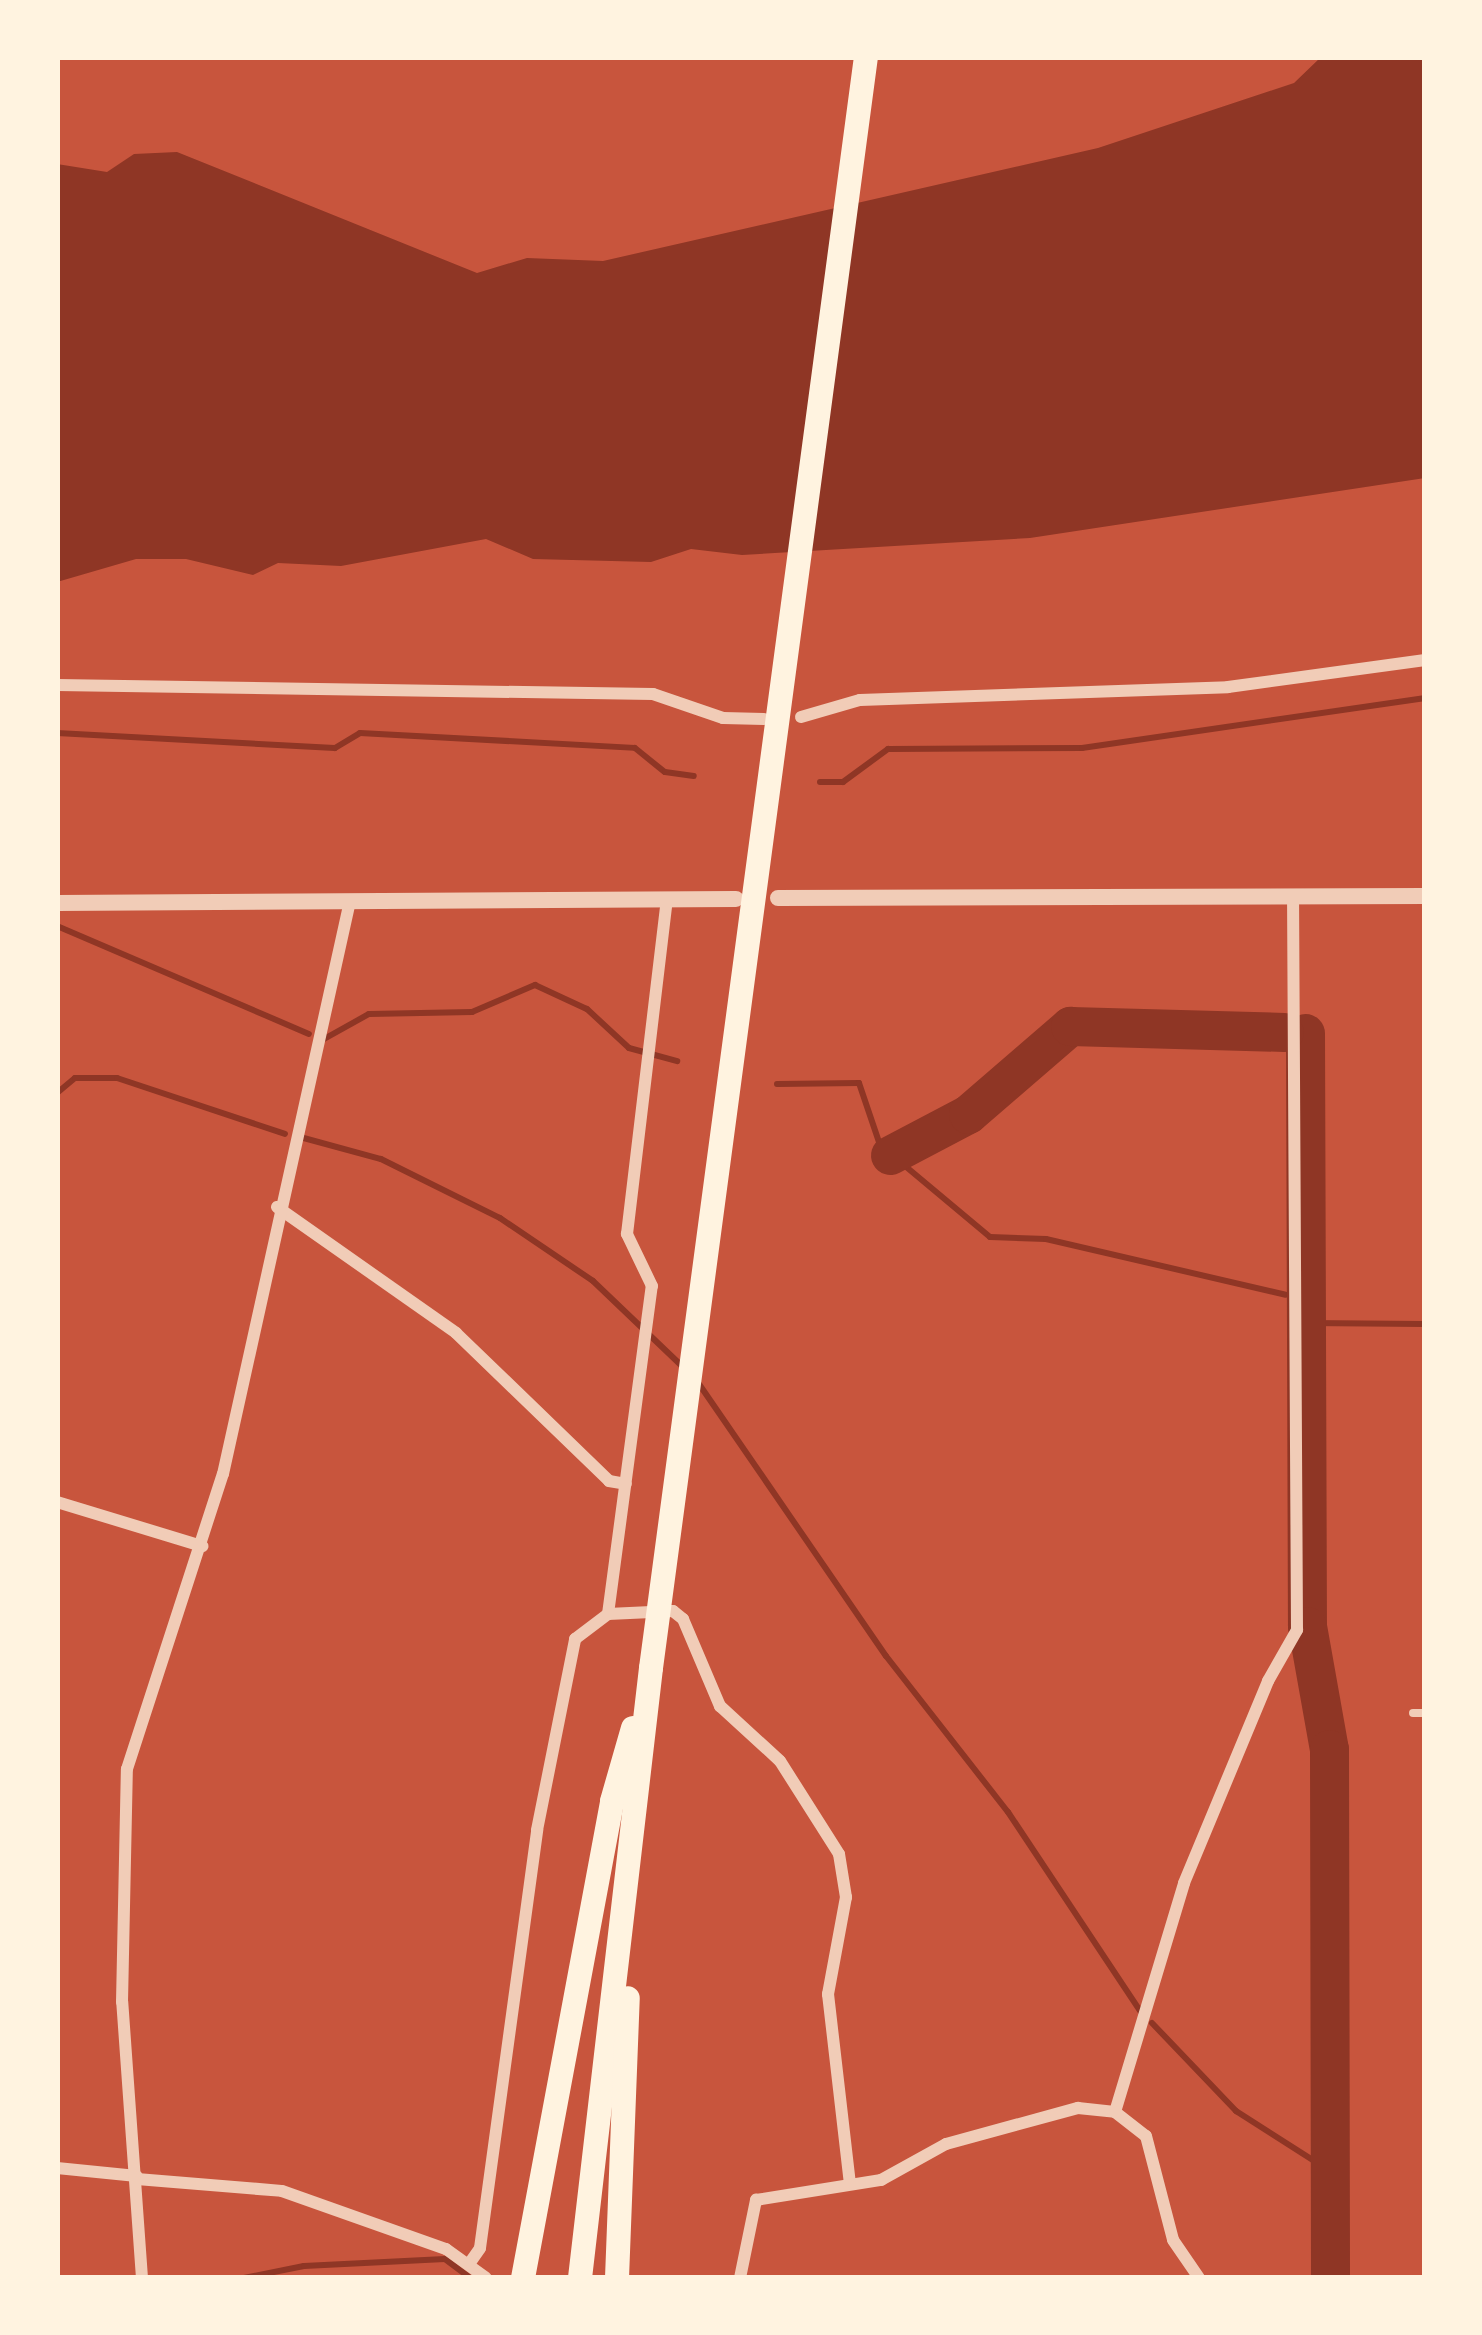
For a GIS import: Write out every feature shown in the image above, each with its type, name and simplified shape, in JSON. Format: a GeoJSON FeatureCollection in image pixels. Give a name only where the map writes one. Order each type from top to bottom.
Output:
{"type":"FeatureCollection","features":[{"type":"Feature","properties":{"kind":"highway"},"geometry":{"type":"LineString","coordinates":[[580,2278],[651,1668],[866,57]]}},
{"type":"Feature","properties":{"kind":"highway"},"geometry":{"type":"LineString","coordinates":[[523,2275],[612,1802],[651,1668]]}},
{"type":"Feature","properties":{"kind":"highway"},"geometry":{"type":"LineString","coordinates":[[617,2278],[629,1875]]}},
{"type":"Feature","properties":{"kind":"street"},"geometry":{"type":"LineString","coordinates":[[800,717],[860,700],[1228,687],[1425,660]]}},
{"type":"Feature","properties":{"kind":"street"},"geometry":{"type":"LineString","coordinates":[[57,685],[653,694],[723,718],[764,719]]}},
{"type":"Feature","properties":{"kind":"street"},"geometry":{"type":"LineString","coordinates":[[1115,2112],[1184,1883],[1268,1681],[1297,1630],[1293,896]]}},
{"type":"Feature","properties":{"kind":"street"},"geometry":{"type":"LineString","coordinates":[[778,898],[1425,896]]}},
{"type":"Feature","properties":{"kind":"street"},"geometry":{"type":"LineString","coordinates":[[57,903],[736,899]]}},
{"type":"Feature","properties":{"kind":"street"},"geometry":{"type":"LineString","coordinates":[[608,1614],[652,1286],[627,1234],[667,900]]}},
{"type":"Feature","properties":{"kind":"street"},"geometry":{"type":"LineString","coordinates":[[142,2278],[122,2002],[126,1778],[202,1546],[350,901]]}},
{"type":"Feature","properties":{"kind":"street"},"geometry":{"type":"LineString","coordinates":[[277,1207],[456,1333],[609,1481],[626,1484]]}},
{"type":"Feature","properties":{"kind":"street"},"geometry":{"type":"LineString","coordinates":[[57,1502],[202,1546]]}},
{"type":"Feature","properties":{"kind":"street"},"geometry":{"type":"LineString","coordinates":[[469,2264],[479,2248],[537,1830],[575,1639],[608,1614],[673,1611],[683,1619],[720,1706],[780,1761],[839,1854],[846,1897],[828,1994],[850,2184]]}},
{"type":"Feature","properties":{"kind":"street"},"geometry":{"type":"LineString","coordinates":[[740,2278],[756,2200],[902,2173],[946,2144],[1069,2109],[1115,2112],[1153,2147],[1173,2240],[1199,2278]]}},
{"type":"Feature","properties":{"kind":"street"},"geometry":{"type":"LineString","coordinates":[[57,2168],[282,2191],[469,2264],[485,2278]]}},
{"type":"Feature","properties":{"kind":"lane"},"geometry":{"type":"LineString","coordinates":[[1413,1713],[1425,1713]]}},
{"type":"Feature","properties":{"kind":"shaded area"},"geometry":{"type":"Polygon","coordinates":[[[1321,57],[1425,57],[1425,478],[1030,538],[742,555],[691,549],[651,562],[533,559],[486,539],[341,566],[278,563],[253,575],[186,559],[136,559],[57,582],[57,164],[107,172],[134,154],[177,152],[477,273],[527,258],[603,261],[1098,148],[1294,83],[1321,57]]]}},
{"type":"Feature","properties":{"kind":"waterway"},"geometry":{"type":"LineString","coordinates":[[820,782],[843,782],[888,749],[1082,748],[1425,698]]}},
{"type":"Feature","properties":{"kind":"waterway"},"geometry":{"type":"LineString","coordinates":[[57,733],[335,748],[360,733],[635,748],[665,772],[694,776]]}},
{"type":"Feature","properties":{"kind":"waterway"},"geometry":{"type":"LineString","coordinates":[[57,926],[309,1034]]}},
{"type":"Feature","properties":{"kind":"waterway"},"geometry":{"type":"LineString","coordinates":[[324,1039],[369,1014],[472,1012],[535,985],[587,1009],[629,1048],[677,1061]]}},
{"type":"Feature","properties":{"kind":"waterway"},"geometry":{"type":"LineString","coordinates":[[890,1155],[968,1114],[1070,1026],[1284,1032]]}},
{"type":"Feature","properties":{"kind":"waterway"},"geometry":{"type":"LineString","coordinates":[[1305,1033],[1307,1626],[1329,1749],[1330,2278]]}},
{"type":"Feature","properties":{"kind":"waterway"},"geometry":{"type":"LineString","coordinates":[[57,1093],[75,1078],[117,1078],[285,1134]]}},
{"type":"Feature","properties":{"kind":"waterway"},"geometry":{"type":"LineString","coordinates":[[777,1084],[859,1083],[880,1145],[990,1237],[1046,1239],[1286,1295]]}},
{"type":"Feature","properties":{"kind":"waterway"},"geometry":{"type":"LineString","coordinates":[[300,1137],[381,1159],[500,1218],[593,1281],[682,1366]]}},
{"type":"Feature","properties":{"kind":"waterway"},"geometry":{"type":"LineString","coordinates":[[1307,1323],[1425,1324]]}},
{"type":"Feature","properties":{"kind":"waterway"},"geometry":{"type":"LineString","coordinates":[[699,1384],[886,1656],[1008,1812],[1140,2011]]}},
{"type":"Feature","properties":{"kind":"waterway"},"geometry":{"type":"LineString","coordinates":[[1152,2023],[1236,2111],[1330,2171]]}},
{"type":"Feature","properties":{"kind":"waterway"},"geometry":{"type":"LineString","coordinates":[[244,2278],[304,2266],[445,2259],[470,2278]]}},
{"type":"Feature","properties":{"kind":"waterway"},"geometry":{"type":"LineString","coordinates":[[149,2278],[168,2278]]}}]}
